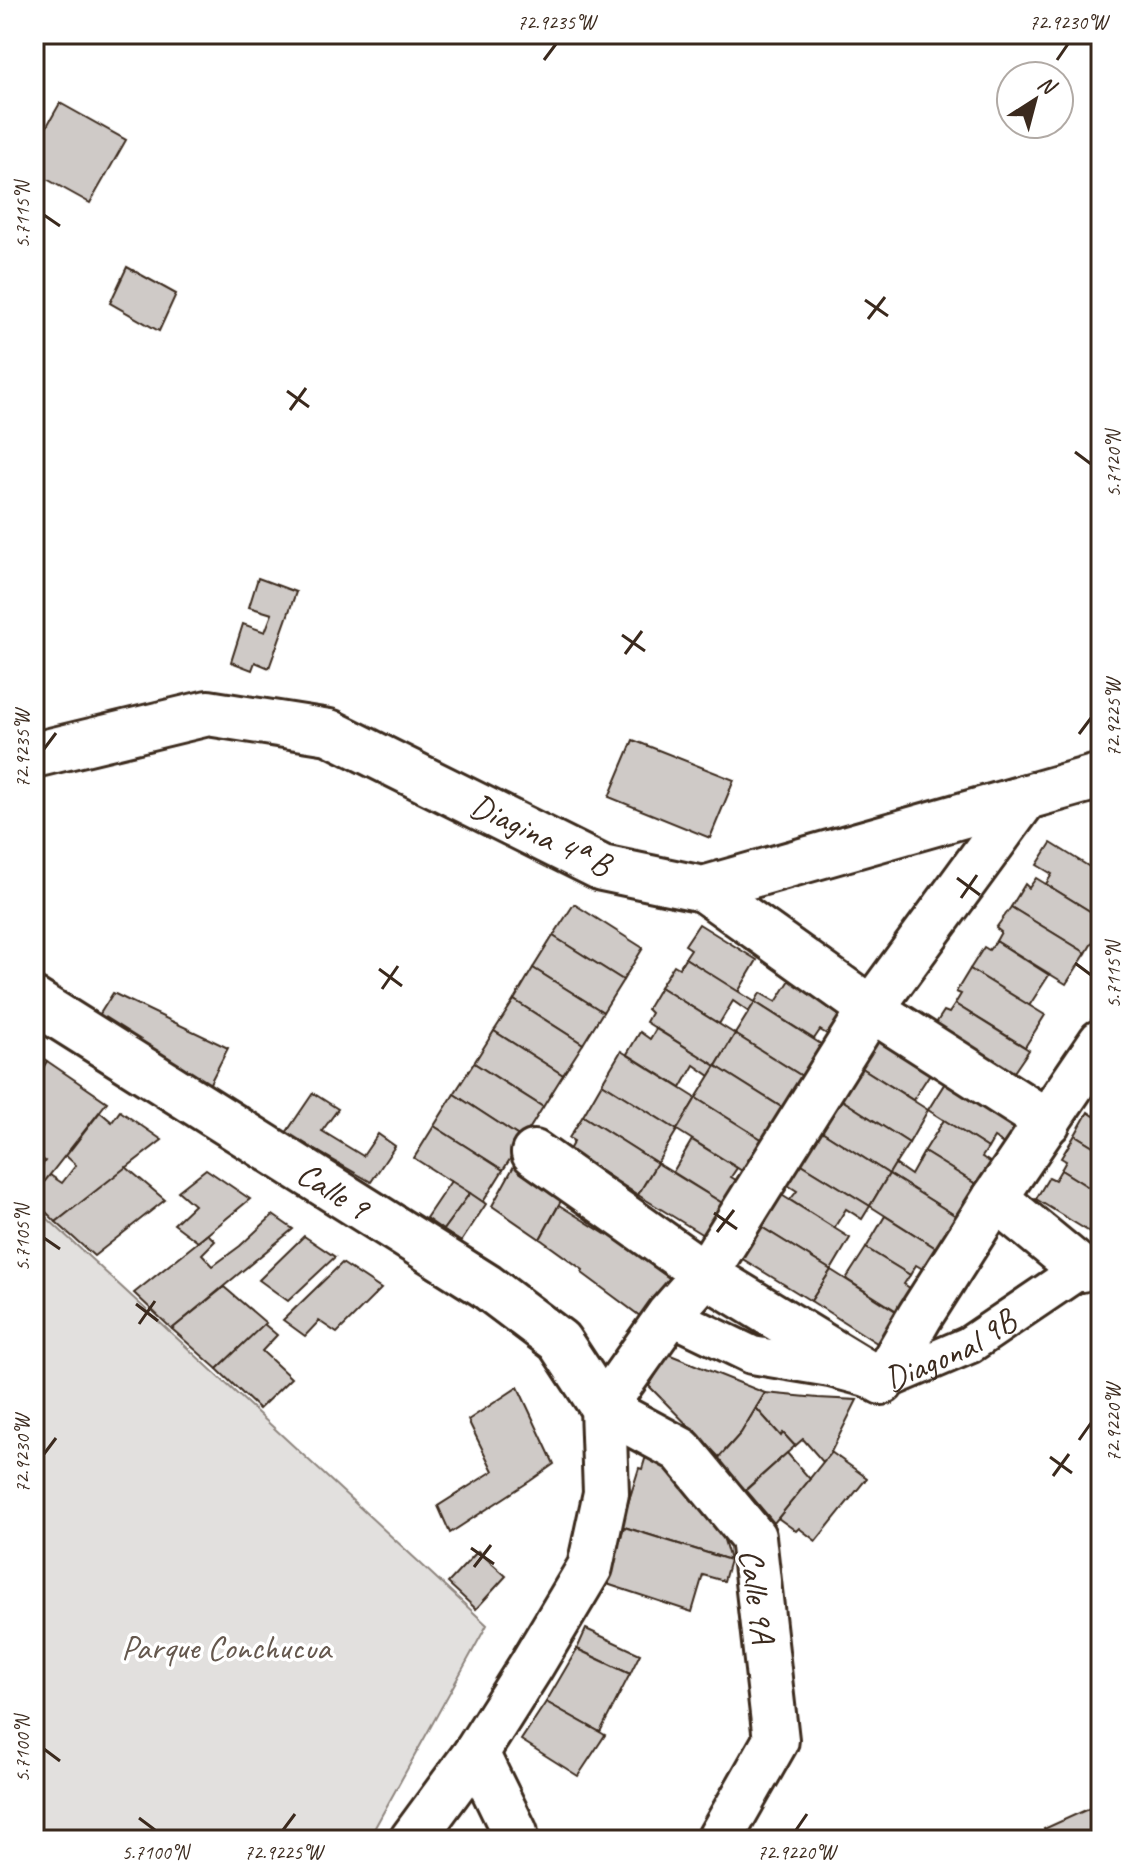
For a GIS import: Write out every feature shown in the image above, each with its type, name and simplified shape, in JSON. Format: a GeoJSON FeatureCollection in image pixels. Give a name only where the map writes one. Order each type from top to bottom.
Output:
{"type":"FeatureCollection","features":[{"type":"Feature","properties":{"kind":"street","name":"Diagina 4ª B"},"geometry":{"type":"LineString","coordinates":[[34,755],[208,713],[329,732],[602,868],[703,889],[1101,776]]}},
{"type":"Feature","properties":{"kind":"street"},"geometry":{"type":"LineString","coordinates":[[412,1840],[476,1753],[590,1567],[606,1493],[603,1408],[669,1315],[705,1274],[871,1009],[1026,797]]}},
{"type":"Feature","properties":{"kind":"street"},"geometry":{"type":"LineString","coordinates":[[703,889],[871,1009],[1048,1122]]}},
{"type":"Feature","properties":{"kind":"street","name":"Calle 9"},"geometry":{"type":"LineString","coordinates":[[34,1001],[486,1286],[559,1341],[603,1408]]}},
{"type":"Feature","properties":{"kind":"street"},"geometry":{"type":"LineString","coordinates":[[534,1153],[705,1274],[882,1382],[995,1198],[1101,1042]]}},
{"type":"Feature","properties":{"kind":"street"},"geometry":{"type":"LineString","coordinates":[[995,1198],[1081,1269]]}},
{"type":"Feature","properties":{"kind":"street","name":"Diagonal 9B"},"geometry":{"type":"LineString","coordinates":[[669,1315],[752,1355],[830,1368],[882,1382],[969,1345],[1081,1269]]}},
{"type":"Feature","properties":{"kind":"street","name":"Calle 9A"},"geometry":{"type":"LineString","coordinates":[[603,1408],[681,1450],[753,1537],[776,1740],[719,1840]]}},
{"type":"Feature","properties":{"kind":"street"},"geometry":{"type":"LineString","coordinates":[[476,1753],[515,1833],[515,1840]]}},
{"type":"Feature","properties":{"kind":"green space","name":"Parque Conchucua"},"geometry":{"type":"Polygon","coordinates":[[[34,1206],[487,1625],[368,1840],[34,1840],[34,1206]]]}},
{"type":"Feature","properties":{"kind":"building"},"geometry":{"type":"Polygon","coordinates":[[[60,103],[126,140],[90,203],[34,172],[34,149],[60,103]]]}},
{"type":"Feature","properties":{"kind":"building"},"geometry":{"type":"Polygon","coordinates":[[[127,267],[176,294],[159,331],[110,303],[127,267]]]}},
{"type":"Feature","properties":{"kind":"building"},"geometry":{"type":"Polygon","coordinates":[[[258,578],[296,592],[269,668],[255,662],[252,670],[231,662],[243,624],[265,632],[272,614],[249,607],[258,578]]]}},
{"type":"Feature","properties":{"kind":"building"},"geometry":{"type":"Polygon","coordinates":[[[633,740],[734,780],[710,838],[609,797],[633,740]]]}},
{"type":"Feature","properties":{"kind":"building"},"geometry":{"type":"Polygon","coordinates":[[[1051,843],[1101,874],[1101,918],[1046,884],[1052,874],[1037,865],[1051,843]]]}},
{"type":"Feature","properties":{"kind":"building"},"geometry":{"type":"Polygon","coordinates":[[[1036,878],[1101,918],[1101,928],[1086,953],[1011,907],[1025,884],[1029,888],[1036,878]]]}},
{"type":"Feature","properties":{"kind":"building"},"geometry":{"type":"Polygon","coordinates":[[[574,904],[643,948],[623,980],[553,936],[574,904]]]}},
{"type":"Feature","properties":{"kind":"building"},"geometry":{"type":"Polygon","coordinates":[[[1011,907],[1086,953],[1066,984],[996,941],[1001,932],[996,928],[1011,907]]]}},
{"type":"Feature","properties":{"kind":"building"},"geometry":{"type":"Polygon","coordinates":[[[699,924],[757,960],[738,992],[685,958],[691,949],[685,945],[699,924]]]}},
{"type":"Feature","properties":{"kind":"building"},"geometry":{"type":"Polygon","coordinates":[[[553,936],[623,980],[603,1012],[533,968],[553,936]]]}},
{"type":"Feature","properties":{"kind":"building"},"geometry":{"type":"Polygon","coordinates":[[[996,941],[1049,975],[1029,1006],[970,969],[984,947],[989,950],[996,941]]]}},
{"type":"Feature","properties":{"kind":"building"},"geometry":{"type":"Polygon","coordinates":[[[685,958],[755,1002],[749,1012],[733,1001],[719,1024],[660,987],[674,965],[679,968],[685,958]]]}},
{"type":"Feature","properties":{"kind":"building"},"geometry":{"type":"Polygon","coordinates":[[[533,968],[603,1012],[583,1044],[514,1000],[533,968]]]}},
{"type":"Feature","properties":{"kind":"building"},"geometry":{"type":"Polygon","coordinates":[[[970,969],[1045,1015],[1025,1047],[955,1004],[961,994],[956,992],[970,969]]]}},
{"type":"Feature","properties":{"kind":"building"},"geometry":{"type":"Polygon","coordinates":[[[790,980],[844,1013],[830,1036],[820,1030],[814,1039],[755,1002],[760,993],[776,1002],[790,980]]]}},
{"type":"Feature","properties":{"kind":"building"},"geometry":{"type":"Polygon","coordinates":[[[660,987],[735,1034],[716,1066],[646,1022],[651,1013],[647,1009],[660,987]]]}},
{"type":"Feature","properties":{"kind":"building"},"geometry":{"type":"Polygon","coordinates":[[[113,993],[228,1048],[208,1087],[98,1017],[113,993]]]}},
{"type":"Feature","properties":{"kind":"building"},"geometry":{"type":"Polygon","coordinates":[[[514,1000],[583,1044],[563,1075],[494,1031],[514,1000]]]}},
{"type":"Feature","properties":{"kind":"building"},"geometry":{"type":"Polygon","coordinates":[[[755,1002],[824,1046],[805,1078],[735,1034],[755,1002]]]}},
{"type":"Feature","properties":{"kind":"building"},"geometry":{"type":"Polygon","coordinates":[[[955,1004],[1029,1050],[1008,1081],[931,1031],[944,1011],[949,1013],[955,1004]]]}},
{"type":"Feature","properties":{"kind":"building"},"geometry":{"type":"Polygon","coordinates":[[[656,1029],[716,1066],[710,1076],[694,1065],[681,1088],[627,1054],[640,1032],[650,1039],[656,1029]]]}},
{"type":"Feature","properties":{"kind":"building"},"geometry":{"type":"Polygon","coordinates":[[[494,1031],[563,1075],[543,1107],[474,1063],[494,1031]]]}},
{"type":"Feature","properties":{"kind":"building"},"geometry":{"type":"Polygon","coordinates":[[[874,1031],[933,1069],[913,1100],[859,1066],[874,1031]]]}},
{"type":"Feature","properties":{"kind":"building"},"geometry":{"type":"Polygon","coordinates":[[[735,1034],[805,1078],[786,1110],[716,1066],[735,1034]]]}},
{"type":"Feature","properties":{"kind":"building"},"geometry":{"type":"Polygon","coordinates":[[[621,1051],[696,1098],[677,1130],[602,1083],[621,1051]]]}},
{"type":"Feature","properties":{"kind":"building"},"geometry":{"type":"Polygon","coordinates":[[[34,1052],[47,1061],[34,1084],[34,1052]]]}},
{"type":"Feature","properties":{"kind":"building"},"geometry":{"type":"Polygon","coordinates":[[[47,1061],[107,1102],[34,1195],[34,1177],[45,1161],[34,1154],[34,1084],[47,1061]]]}},
{"type":"Feature","properties":{"kind":"building"},"geometry":{"type":"Polygon","coordinates":[[[474,1063],[543,1107],[523,1139],[454,1094],[474,1063]]]}},
{"type":"Feature","properties":{"kind":"building"},"geometry":{"type":"Polygon","coordinates":[[[716,1066],[786,1110],[766,1142],[696,1098],[716,1066]]]}},
{"type":"Feature","properties":{"kind":"building"},"geometry":{"type":"Polygon","coordinates":[[[859,1066],[928,1110],[909,1143],[834,1095],[859,1066]]]}},
{"type":"Feature","properties":{"kind":"building"},"geometry":{"type":"Polygon","coordinates":[[[948,1078],[1018,1122],[1005,1145],[994,1138],[988,1148],[928,1110],[948,1078]]]}},
{"type":"Feature","properties":{"kind":"building"},"geometry":{"type":"Polygon","coordinates":[[[602,1083],[677,1130],[657,1163],[583,1116],[602,1083]]]}},
{"type":"Feature","properties":{"kind":"building"},"geometry":{"type":"Polygon","coordinates":[[[313,1093],[338,1109],[322,1131],[363,1156],[378,1134],[395,1146],[371,1182],[286,1133],[313,1093]]]}},
{"type":"Feature","properties":{"kind":"building"},"geometry":{"type":"Polygon","coordinates":[[[454,1094],[523,1139],[503,1170],[434,1126],[454,1094]]]}},
{"type":"Feature","properties":{"kind":"building"},"geometry":{"type":"Polygon","coordinates":[[[834,1095],[909,1143],[889,1174],[820,1130],[834,1095]]]}},
{"type":"Feature","properties":{"kind":"building"},"geometry":{"type":"Polygon","coordinates":[[[696,1098],[766,1142],[747,1174],[677,1130],[696,1098]]]}},
{"type":"Feature","properties":{"kind":"building"},"geometry":{"type":"Polygon","coordinates":[[[1100,1106],[1101,1151],[1075,1135],[1088,1112],[1094,1116],[1100,1106]]]}},
{"type":"Feature","properties":{"kind":"building"},"geometry":{"type":"Polygon","coordinates":[[[120,1111],[162,1140],[56,1222],[34,1200],[34,1195],[50,1175],[62,1183],[76,1165],[66,1156],[100,1112],[112,1122],[120,1111]]]}},
{"type":"Feature","properties":{"kind":"building"},"geometry":{"type":"Polygon","coordinates":[[[583,1116],[657,1163],[638,1195],[569,1150],[574,1141],[569,1138],[583,1116]]]}},
{"type":"Feature","properties":{"kind":"building"},"geometry":{"type":"Polygon","coordinates":[[[944,1120],[988,1148],[982,1157],[993,1164],[979,1186],[924,1152],[944,1120]]]}},
{"type":"Feature","properties":{"kind":"building"},"geometry":{"type":"Polygon","coordinates":[[[434,1126],[503,1170],[483,1202],[414,1158],[434,1126]]]}},
{"type":"Feature","properties":{"kind":"building"},"geometry":{"type":"Polygon","coordinates":[[[820,1130],[889,1174],[870,1206],[800,1163],[820,1130]]]}},
{"type":"Feature","properties":{"kind":"building"},"geometry":{"type":"Polygon","coordinates":[[[1075,1135],[1101,1151],[1101,1195],[1061,1170],[1066,1161],[1061,1158],[1075,1135]]]}},
{"type":"Feature","properties":{"kind":"building"},"geometry":{"type":"Polygon","coordinates":[[[692,1140],[737,1168],[731,1177],[741,1183],[727,1206],[673,1172],[692,1140]]]}},
{"type":"Feature","properties":{"kind":"building"},"geometry":{"type":"Polygon","coordinates":[[[924,1152],[979,1186],[959,1218],[889,1174],[895,1164],[911,1175],[924,1152]]]}},
{"type":"Feature","properties":{"kind":"building"},"geometry":{"type":"Polygon","coordinates":[[[657,1163],[732,1209],[708,1238],[638,1195],[657,1163]]]}},
{"type":"Feature","properties":{"kind":"building"},"geometry":{"type":"Polygon","coordinates":[[[800,1163],[870,1206],[862,1219],[846,1209],[834,1228],[790,1200],[797,1191],[786,1184],[800,1163]]]}},
{"type":"Feature","properties":{"kind":"building"},"geometry":{"type":"Polygon","coordinates":[[[514,1166],[563,1197],[540,1239],[492,1206],[514,1166]]]}},
{"type":"Feature","properties":{"kind":"building"},"geometry":{"type":"Polygon","coordinates":[[[126,1167],[165,1200],[94,1256],[56,1222],[126,1167]]]}},
{"type":"Feature","properties":{"kind":"building"},"geometry":{"type":"Polygon","coordinates":[[[206,1169],[250,1199],[198,1242],[174,1224],[194,1205],[178,1191],[206,1169]]]}},
{"type":"Feature","properties":{"kind":"building"},"geometry":{"type":"Polygon","coordinates":[[[1061,1170],[1101,1195],[1101,1239],[1036,1199],[1049,1177],[1055,1180],[1061,1170]]]}},
{"type":"Feature","properties":{"kind":"building"},"geometry":{"type":"Polygon","coordinates":[[[889,1174],[959,1218],[939,1250],[870,1206],[889,1174]]]}},
{"type":"Feature","properties":{"kind":"building"},"geometry":{"type":"Polygon","coordinates":[[[451,1181],[470,1193],[443,1230],[426,1218],[451,1181]]]}},
{"type":"Feature","properties":{"kind":"building"},"geometry":{"type":"Polygon","coordinates":[[[470,1193],[486,1204],[461,1242],[443,1230],[470,1193]]]}},
{"type":"Feature","properties":{"kind":"building"},"geometry":{"type":"Polygon","coordinates":[[[780,1194],[850,1238],[831,1270],[755,1223],[780,1194]]]}},
{"type":"Feature","properties":{"kind":"building"},"geometry":{"type":"Polygon","coordinates":[[[559,1205],[605,1234],[614,1220],[677,1266],[644,1319],[540,1239],[559,1205]]]}},
{"type":"Feature","properties":{"kind":"building"},"geometry":{"type":"Polygon","coordinates":[[[273,1215],[293,1229],[172,1329],[134,1293],[208,1234],[215,1241],[202,1254],[213,1266],[273,1215]]]}},
{"type":"Feature","properties":{"kind":"building"},"geometry":{"type":"Polygon","coordinates":[[[885,1216],[939,1250],[926,1271],[916,1265],[910,1275],[866,1248],[885,1216]]]}},
{"type":"Feature","properties":{"kind":"building"},"geometry":{"type":"Polygon","coordinates":[[[755,1223],[831,1270],[811,1301],[741,1258],[755,1223]]]}},
{"type":"Feature","properties":{"kind":"building"},"geometry":{"type":"Polygon","coordinates":[[[304,1236],[335,1257],[288,1301],[259,1280],[304,1236]]]}},
{"type":"Feature","properties":{"kind":"building"},"geometry":{"type":"Polygon","coordinates":[[[866,1248],[910,1275],[904,1284],[914,1291],[900,1313],[846,1279],[866,1248]]]}},
{"type":"Feature","properties":{"kind":"building"},"geometry":{"type":"Polygon","coordinates":[[[342,1263],[381,1289],[337,1333],[319,1321],[305,1336],[283,1320],[342,1263]]]}},
{"type":"Feature","properties":{"kind":"building"},"geometry":{"type":"Polygon","coordinates":[[[831,1270],[905,1317],[880,1345],[811,1301],[831,1270]]]}},
{"type":"Feature","properties":{"kind":"building"},"geometry":{"type":"Polygon","coordinates":[[[224,1287],[266,1323],[217,1369],[172,1329],[224,1287]]]}},
{"type":"Feature","properties":{"kind":"building"},"geometry":{"type":"Polygon","coordinates":[[[264,1324],[277,1335],[262,1351],[291,1378],[259,1409],[217,1369],[264,1324]]]}},
{"type":"Feature","properties":{"kind":"building"},"geometry":{"type":"Polygon","coordinates":[[[668,1354],[765,1393],[741,1433],[719,1457],[649,1386],[668,1354]]]}},
{"type":"Feature","properties":{"kind":"building"},"geometry":{"type":"Polygon","coordinates":[[[518,1387],[554,1464],[450,1533],[438,1506],[493,1471],[468,1420],[518,1387]]]}},
{"type":"Feature","properties":{"kind":"building"},"geometry":{"type":"Polygon","coordinates":[[[765,1393],[857,1400],[823,1462],[803,1439],[795,1446],[783,1433],[781,1436],[756,1408],[765,1393]]]}},
{"type":"Feature","properties":{"kind":"building"},"geometry":{"type":"Polygon","coordinates":[[[756,1408],[781,1436],[783,1433],[795,1446],[744,1491],[717,1460],[741,1433],[756,1408]]]}},
{"type":"Feature","properties":{"kind":"building"},"geometry":{"type":"Polygon","coordinates":[[[649,1446],[707,1483],[730,1560],[621,1526],[649,1446]]]}},
{"type":"Feature","properties":{"kind":"building"},"geometry":{"type":"Polygon","coordinates":[[[831,1452],[867,1478],[816,1541],[778,1518],[831,1452]]]}},
{"type":"Feature","properties":{"kind":"building"},"geometry":{"type":"Polygon","coordinates":[[[787,1453],[810,1479],[774,1523],[746,1490],[787,1453]]]}},
{"type":"Feature","properties":{"kind":"building"},"geometry":{"type":"Polygon","coordinates":[[[624,1527],[730,1560],[724,1581],[703,1575],[692,1612],[607,1584],[624,1527]]]}},
{"type":"Feature","properties":{"kind":"building"},"geometry":{"type":"Polygon","coordinates":[[[478,1551],[506,1576],[476,1609],[448,1583],[478,1551]]]}},
{"type":"Feature","properties":{"kind":"building"},"geometry":{"type":"Polygon","coordinates":[[[586,1629],[640,1654],[630,1674],[577,1649],[586,1629]]]}},
{"type":"Feature","properties":{"kind":"building"},"geometry":{"type":"Polygon","coordinates":[[[577,1649],[630,1674],[600,1732],[546,1702],[577,1649]]]}},
{"type":"Feature","properties":{"kind":"building"},"geometry":{"type":"Polygon","coordinates":[[[546,1702],[605,1735],[578,1776],[521,1740],[546,1702]]]}},
{"type":"Feature","properties":{"kind":"building"},"geometry":{"type":"Polygon","coordinates":[[[1101,1803],[1101,1840],[1049,1840],[1044,1829],[1101,1803]]]}}]}
